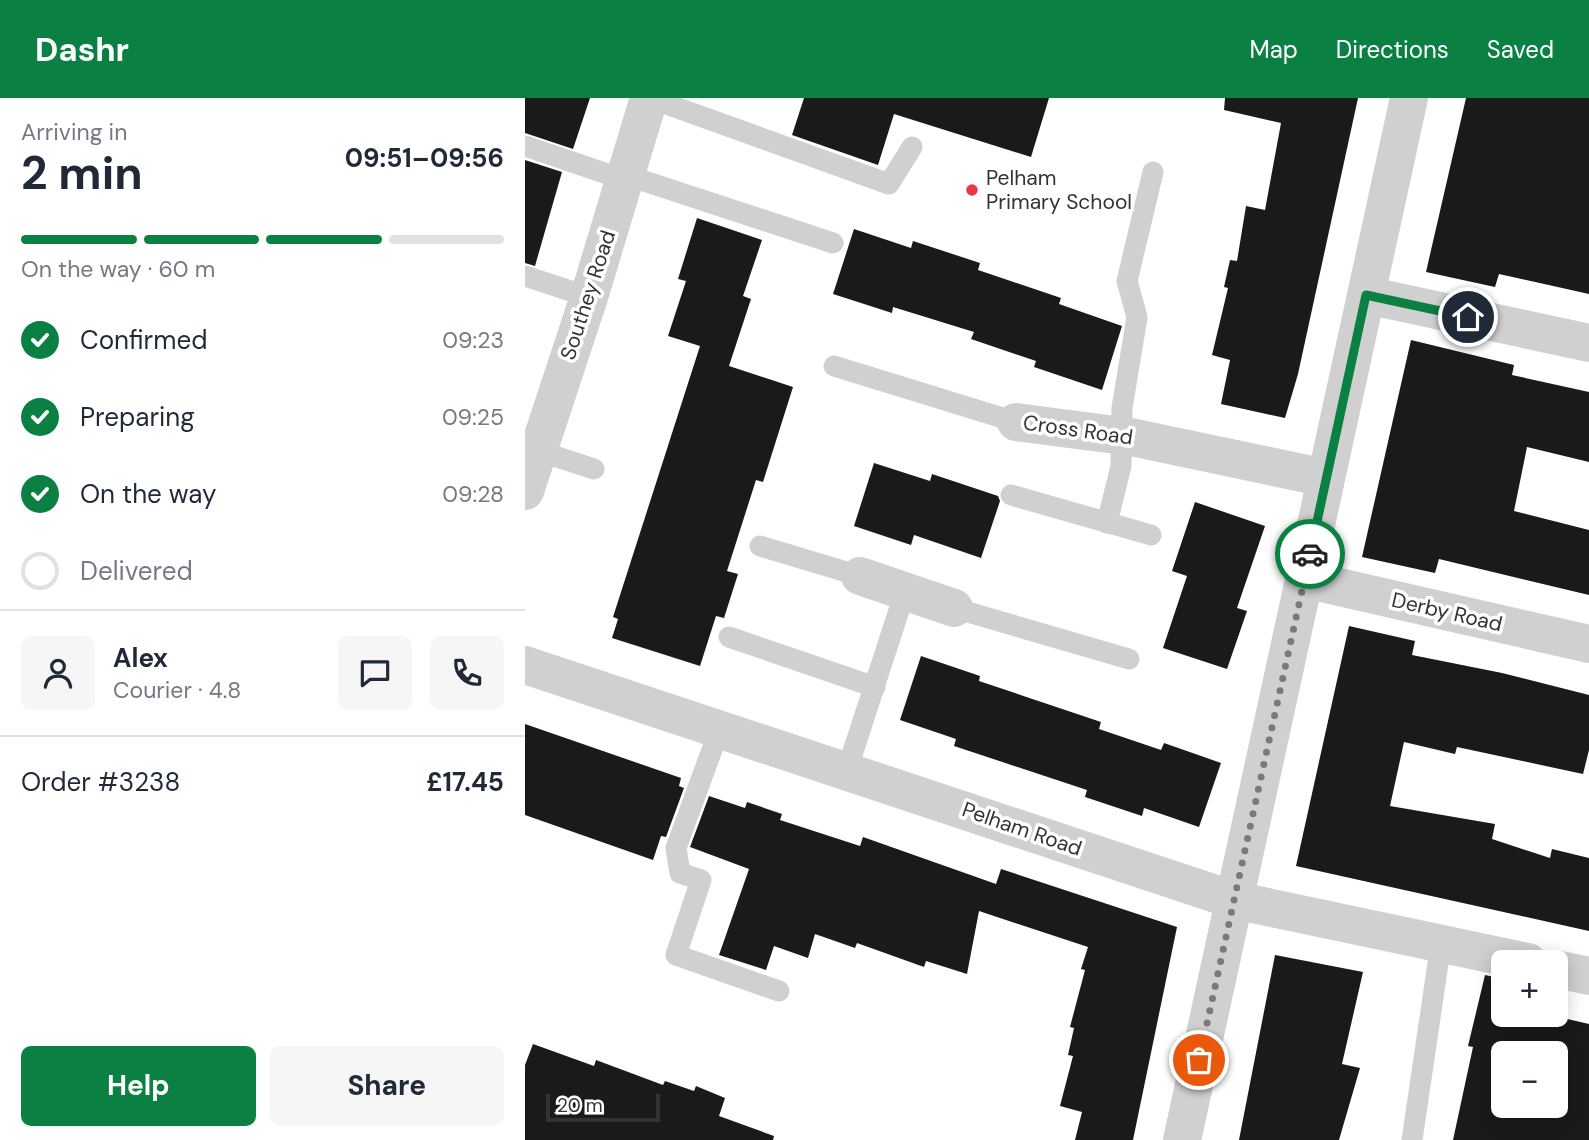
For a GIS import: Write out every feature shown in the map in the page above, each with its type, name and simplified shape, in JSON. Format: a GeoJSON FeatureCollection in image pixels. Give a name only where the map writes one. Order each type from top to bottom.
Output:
{"type":"FeatureCollection","features":[{"type":"Feature","properties":{"kind":"street","name":"Southey Road"},"geometry":{"type":"LineString","coordinates":[[525,491],[589,297],[649,98]]}},
{"type":"Feature","properties":{"kind":"street"},"geometry":{"type":"LineString","coordinates":[[1182,1140],[1409,98]]}},
{"type":"Feature","properties":{"kind":"street"},"geometry":{"type":"LineString","coordinates":[[1366,295],[1589,343]]}},
{"type":"Feature","properties":{"kind":"street","name":"Cross Road"},"geometry":{"type":"LineString","coordinates":[[1016,422],[1121,436],[1326,478]]}},
{"type":"Feature","properties":{"kind":"street"},"geometry":{"type":"LineString","coordinates":[[860,576],[954,608]]}},
{"type":"Feature","properties":{"kind":"street","name":"Derby Road"},"geometry":{"type":"LineString","coordinates":[[1304,579],[1589,644]]}},
{"type":"Feature","properties":{"kind":"street","name":"Pelham Road"},"geometry":{"type":"LineString","coordinates":[[525,665],[1234,900],[1491,954]]}},
{"type":"Feature","properties":{"kind":"street"},"geometry":{"type":"LineString","coordinates":[[1568,972],[1589,976]]}},
{"type":"Feature","properties":{"kind":"lane"},"geometry":{"type":"LineString","coordinates":[[649,98],[889,184],[912,147]]}},
{"type":"Feature","properties":{"kind":"lane"},"geometry":{"type":"LineString","coordinates":[[525,146],[833,243]]}},
{"type":"Feature","properties":{"kind":"lane"},"geometry":{"type":"LineString","coordinates":[[1107,523],[1121,466],[1122,408],[1137,317],[1127,281],[1153,172]]}},
{"type":"Feature","properties":{"kind":"lane"},"geometry":{"type":"LineString","coordinates":[[525,276],[589,297]]}},
{"type":"Feature","properties":{"kind":"lane","name":"Cross Road"},"geometry":{"type":"LineString","coordinates":[[834,366],[1016,422]]}},
{"type":"Feature","properties":{"kind":"lane"},"geometry":{"type":"LineString","coordinates":[[539,451],[594,469]]}},
{"type":"Feature","properties":{"kind":"lane"},"geometry":{"type":"LineString","coordinates":[[1011,495],[1151,535]]}},
{"type":"Feature","properties":{"kind":"lane"},"geometry":{"type":"LineString","coordinates":[[759,546],[860,576]]}},
{"type":"Feature","properties":{"kind":"lane"},"geometry":{"type":"LineString","coordinates":[[847,770],[905,592]]}},
{"type":"Feature","properties":{"kind":"lane"},"geometry":{"type":"LineString","coordinates":[[954,608],[1129,659]]}},
{"type":"Feature","properties":{"kind":"lane"},"geometry":{"type":"LineString","coordinates":[[729,637],[874,687]]}},
{"type":"Feature","properties":{"kind":"lane"},"geometry":{"type":"LineString","coordinates":[[720,728],[676,848],[680,873],[701,880],[676,955],[779,991]]}},
{"type":"Feature","properties":{"kind":"lane"},"geometry":{"type":"LineString","coordinates":[[1412,1140],[1441,943]]}},
{"type":"Feature","properties":{"kind":"building"},"geometry":{"type":"Polygon","coordinates":[[[525,98],[590,98],[573,149],[525,133],[525,98]]]}},
{"type":"Feature","properties":{"kind":"building"},"geometry":{"type":"Polygon","coordinates":[[[804,98],[1049,98],[1031,157],[894,114],[878,165],[792,135],[804,98]]]}},
{"type":"Feature","properties":{"kind":"building"},"geometry":{"type":"Polygon","coordinates":[[[1225,98],[1358,98],[1298,374],[1285,418],[1221,404],[1230,360],[1212,355],[1228,288],[1224,287],[1230,260],[1237,261],[1246,206],[1265,210],[1281,123],[1224,110],[1225,98]]]}},
{"type":"Feature","properties":{"kind":"building"},"geometry":{"type":"Polygon","coordinates":[[[1466,98],[1589,98],[1589,294],[1499,274],[1495,287],[1426,272],[1466,98]]]}},
{"type":"Feature","properties":{"kind":"building"},"geometry":{"type":"Polygon","coordinates":[[[525,160],[562,172],[535,266],[525,263],[525,160]]]}},
{"type":"Feature","properties":{"kind":"building"},"geometry":{"type":"Polygon","coordinates":[[[697,218],[762,240],[743,296],[751,299],[729,366],[793,387],[763,482],[756,480],[727,571],[738,574],[724,618],[716,616],[700,666],[612,638],[618,619],[613,617],[700,346],[668,336],[686,281],[678,279],[697,218]]]}},
{"type":"Feature","properties":{"kind":"building"},"geometry":{"type":"Polygon","coordinates":[[[854,229],[911,248],[913,241],[980,263],[978,270],[1061,298],[1059,304],[1122,326],[1102,390],[1034,367],[1036,361],[971,339],[974,332],[893,307],[892,313],[833,294],[854,229]]]}},
{"type":"Feature","properties":{"kind":"building"},"geometry":{"type":"Polygon","coordinates":[[[1411,340],[1514,365],[1512,375],[1589,392],[1589,462],[1527,447],[1514,511],[1589,530],[1589,595],[1439,559],[1435,573],[1362,557],[1411,340]]]}},
{"type":"Feature","properties":{"kind":"building"},"geometry":{"type":"Polygon","coordinates":[[[874,463],[930,481],[932,474],[998,496],[1000,501],[981,558],[914,535],[911,545],[854,526],[874,463]]]}},
{"type":"Feature","properties":{"kind":"building"},"geometry":{"type":"Polygon","coordinates":[[[1195,502],[1265,526],[1237,608],[1247,611],[1227,669],[1163,648],[1187,576],[1172,571],[1195,502]]]}},
{"type":"Feature","properties":{"kind":"building"},"geometry":{"type":"Polygon","coordinates":[[[1349,626],[1415,641],[1412,655],[1502,673],[1589,695],[1589,750],[1583,774],[1457,747],[1455,754],[1404,742],[1390,806],[1495,824],[1492,839],[1550,858],[1552,849],[1589,858],[1589,931],[1296,866],[1349,626]]]}},
{"type":"Feature","properties":{"kind":"building"},"geometry":{"type":"Polygon","coordinates":[[[921,656],[980,676],[979,681],[1101,722],[1099,729],[1161,750],[1164,743],[1221,763],[1199,827],[1144,808],[1142,816],[1085,797],[1087,790],[954,746],[956,739],[900,720],[921,656]]]}},
{"type":"Feature","properties":{"kind":"building"},"geometry":{"type":"Polygon","coordinates":[[[525,724],[681,778],[679,786],[684,788],[666,837],[661,836],[653,860],[525,815],[525,724]]]}},
{"type":"Feature","properties":{"kind":"building"},"geometry":{"type":"Polygon","coordinates":[[[709,796],[745,808],[747,802],[782,814],[780,820],[860,846],[863,837],[996,884],[1001,869],[1177,927],[1133,1140],[1075,1140],[1082,1112],[1060,1106],[1073,1056],[1068,1055],[1074,1028],[1070,1027],[1085,970],[1081,969],[1088,947],[979,911],[967,974],[926,961],[924,967],[857,943],[855,948],[815,934],[808,958],[774,946],[766,970],[719,955],[749,869],[690,847],[709,796]]]}},
{"type":"Feature","properties":{"kind":"building"},"geometry":{"type":"Polygon","coordinates":[[[1275,955],[1363,972],[1342,1064],[1360,1068],[1339,1140],[1239,1140],[1275,955]]]}},
{"type":"Feature","properties":{"kind":"building"},"geometry":{"type":"Polygon","coordinates":[[[1485,975],[1491,976],[1491,1027],[1568,1027],[1568,1019],[1589,1024],[1589,1140],[1453,1140],[1473,1047],[1468,1046],[1485,975]]]}},
{"type":"Feature","properties":{"kind":"building"},"geometry":{"type":"Polygon","coordinates":[[[533,1044],[594,1066],[596,1060],[663,1085],[665,1081],[694,1091],[696,1086],[725,1098],[719,1116],[774,1136],[773,1140],[525,1140],[525,1065],[533,1044]]]}},
{"type":"Feature","properties":{"kind":"way so far"},"geometry":{"type":"LineString","coordinates":[[1199,1060],[1310,554]]}},
{"type":"Feature","properties":{"kind":"place","name":"Pelham Primary School"},"geometry":{"type":"Point","coordinates":[972,190]}},
{"type":"Feature","properties":{"kind":"route"},"geometry":{"type":"LineString","coordinates":[[1310,554],[1366,295],[1468,317]]}}]}
